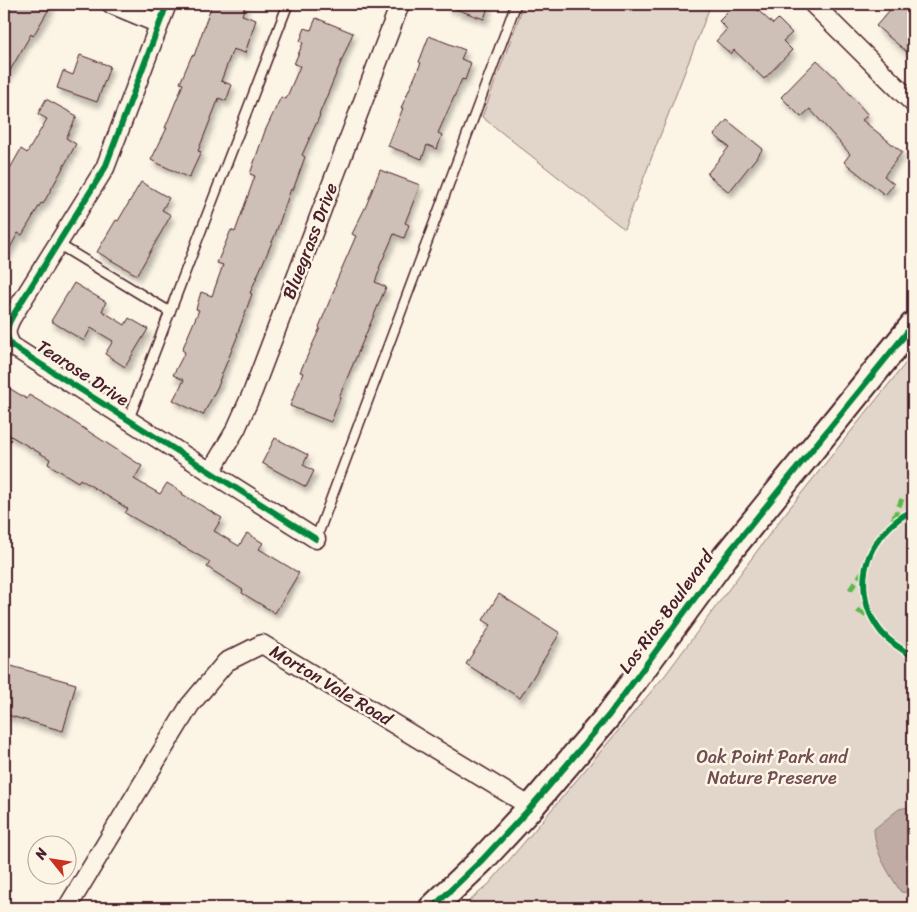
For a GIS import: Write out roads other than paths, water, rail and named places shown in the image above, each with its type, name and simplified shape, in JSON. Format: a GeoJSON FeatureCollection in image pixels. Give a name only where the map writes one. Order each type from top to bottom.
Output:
{"type":"FeatureCollection","features":[{"type":"Feature","properties":{"kind":"street"},"geometry":{"type":"LineString","coordinates":[[111,4],[159,24]]}},
{"type":"Feature","properties":{"kind":"street","name":"Tearose Drive"},"geometry":{"type":"LineString","coordinates":[[167,4],[105,168],[6,328],[8,341],[12,346],[316,539]]}},
{"type":"Feature","properties":{"kind":"street","name":"Bluegrass Drive"},"geometry":{"type":"LineString","coordinates":[[210,473],[236,429],[253,391],[400,4]]}},
{"type":"Feature","properties":{"kind":"street"},"geometry":{"type":"LineString","coordinates":[[813,4],[913,103]]}},
{"type":"Feature","properties":{"kind":"street","name":"Los Rios Boulevard"},"geometry":{"type":"LineString","coordinates":[[432,908],[482,860],[531,807],[610,715],[724,557],[913,325]]}},
{"type":"Feature","properties":{"kind":"street","name":"Morton Vale Road"},"geometry":{"type":"LineString","coordinates":[[67,908],[190,705],[226,662],[262,644],[531,807]]}},
{"type":"Feature","properties":{"kind":"lane"},"geometry":{"type":"LineString","coordinates":[[128,420],[288,4]]}},
{"type":"Feature","properties":{"kind":"lane"},"geometry":{"type":"LineString","coordinates":[[316,539],[516,4]]}},
{"type":"Feature","properties":{"kind":"lane"},"geometry":{"type":"LineString","coordinates":[[58,244],[170,312]]}},
{"type":"Feature","properties":{"kind":"park label","name":"Oak Point Park and Nature Preserve"},"geometry":{"type":"Point","coordinates":[772,768]}}]}
